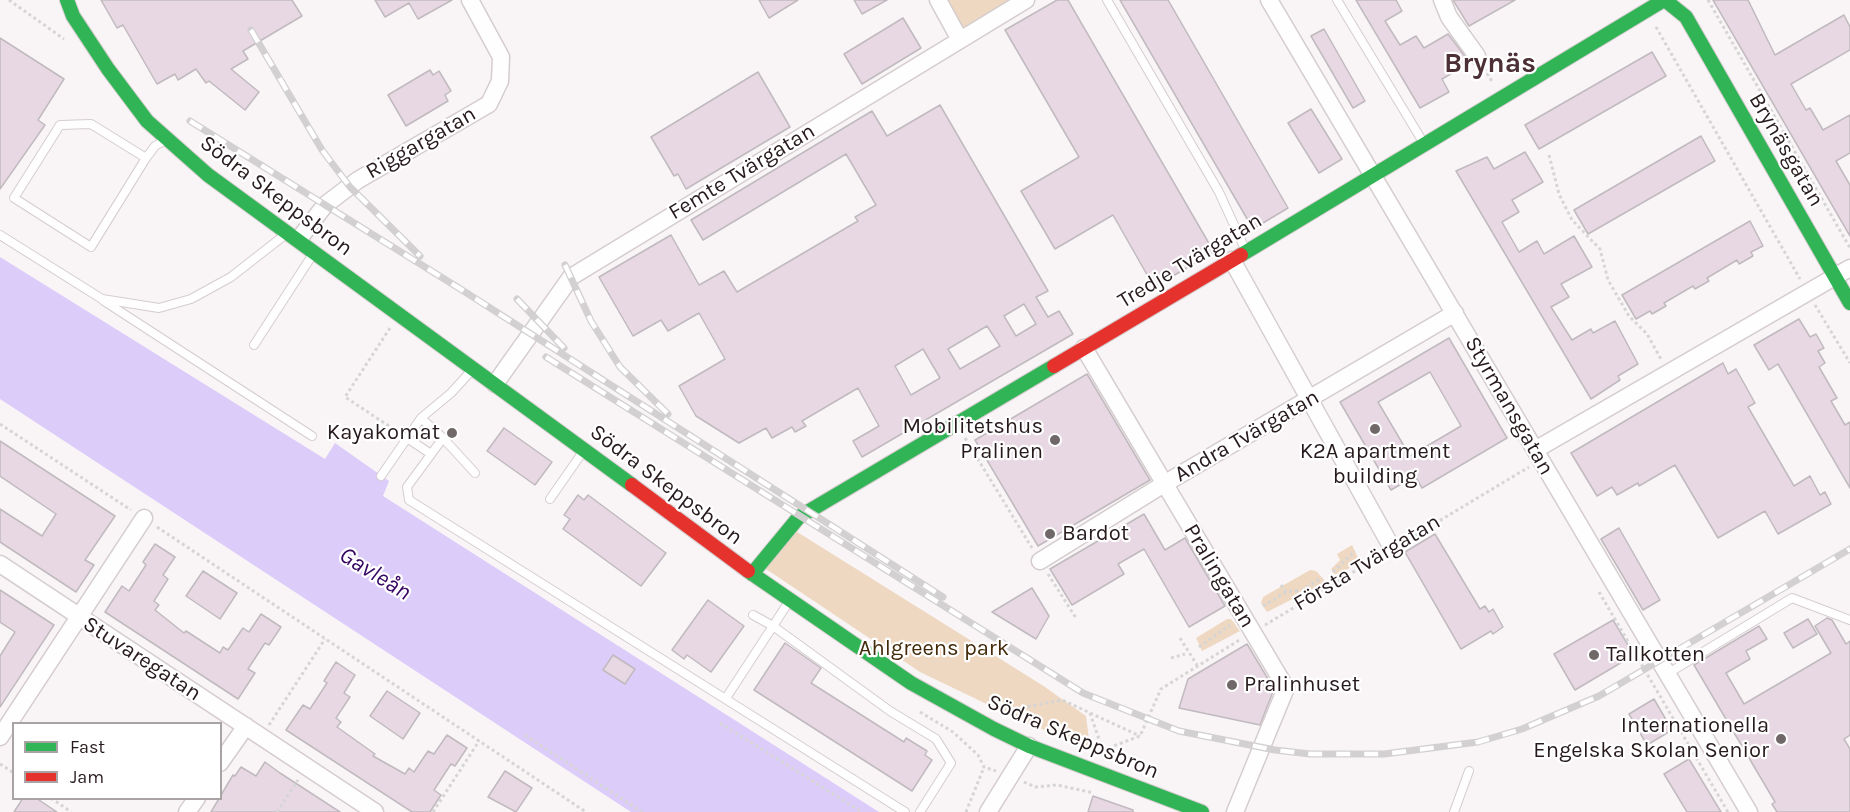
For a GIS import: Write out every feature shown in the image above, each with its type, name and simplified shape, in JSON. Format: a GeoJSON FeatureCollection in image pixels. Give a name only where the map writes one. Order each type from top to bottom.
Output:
{"type":"FeatureCollection","features":[{"type":"Feature","properties":{"kind":"street","name":"Södra Skeppsbron"},"geometry":{"type":"LineString","coordinates":[[67,0],[73,16],[108,69],[147,121],[208,175],[294,235],[752,574],[911,683],[1029,746],[1176,808],[1202,812]]}},
{"type":"Feature","properties":{"kind":"street","name":"Riggargatan"},"geometry":{"type":"LineString","coordinates":[[294,235],[325,205],[358,180],[489,104],[500,81],[501,57],[470,0]]}},
{"type":"Feature","properties":{"kind":"street"},"geometry":{"type":"LineString","coordinates":[[938,0],[960,40]]}},
{"type":"Feature","properties":{"kind":"street","name":"Femte Tvärgatan"},"geometry":{"type":"LineString","coordinates":[[495,384],[571,277],[1026,0]]}},
{"type":"Feature","properties":{"kind":"street","name":"Styrmansgatan"},"geometry":{"type":"LineString","coordinates":[[1269,0],[1749,812]]}},
{"type":"Feature","properties":{"kind":"street"},"geometry":{"type":"LineString","coordinates":[[1442,0],[1449,17],[1477,56]]}},
{"type":"Feature","properties":{"kind":"street","name":"Tredje Tvärgatan"},"geometry":{"type":"LineString","coordinates":[[752,574],[799,517],[1374,176],[1665,0]]}},
{"type":"Feature","properties":{"kind":"street","name":"Brynäsgatan"},"geometry":{"type":"LineString","coordinates":[[1665,0],[1686,17],[1850,303]]}},
{"type":"Feature","properties":{"kind":"street"},"geometry":{"type":"LineString","coordinates":[[1686,17],[1687,0]]}},
{"type":"Feature","properties":{"kind":"street"},"geometry":{"type":"LineString","coordinates":[[1239,256],[1311,398],[1392,548]]}},
{"type":"Feature","properties":{"kind":"street"},"geometry":{"type":"LineString","coordinates":[[1538,455],[1668,373],[1850,268]]}},
{"type":"Feature","properties":{"kind":"street","name":"Andra Tvärgatan"},"geometry":{"type":"LineString","coordinates":[[1040,561],[1164,484],[1455,313]]}},
{"type":"Feature","properties":{"kind":"street","name":"Pralingatan"},"geometry":{"type":"LineString","coordinates":[[1084,348],[1287,688],[1235,812]]}},
{"type":"Feature","properties":{"kind":"street"},"geometry":{"type":"LineString","coordinates":[[0,737],[144,518]]}},
{"type":"Feature","properties":{"kind":"street","name":"Stuvaregatan"},"geometry":{"type":"LineString","coordinates":[[0,564],[78,618],[308,766],[375,812]]}},
{"type":"Feature","properties":{"kind":"street"},"geometry":{"type":"LineString","coordinates":[[222,760],[246,726]]}},
{"type":"Feature","properties":{"kind":"street"},"geometry":{"type":"LineString","coordinates":[[988,812],[1029,746]]}},
{"type":"Feature","properties":{"kind":"lane"},"geometry":{"type":"LineString","coordinates":[[1107,0],[1219,192],[1239,256]]}},
{"type":"Feature","properties":{"kind":"lane"},"geometry":{"type":"LineString","coordinates":[[1337,0],[1425,145]]}},
{"type":"Feature","properties":{"kind":"lane"},"geometry":{"type":"LineString","coordinates":[[146,158],[91,124],[60,125],[14,198],[92,248],[146,158],[155,146],[167,139]]}},
{"type":"Feature","properties":{"kind":"lane"},"geometry":{"type":"LineString","coordinates":[[0,235],[102,298],[312,436]]}},
{"type":"Feature","properties":{"kind":"lane"},"geometry":{"type":"LineString","coordinates":[[102,298],[159,308],[191,299],[231,277],[294,235]]}},
{"type":"Feature","properties":{"kind":"lane"},"geometry":{"type":"LineString","coordinates":[[254,345],[315,251]]}},
{"type":"Feature","properties":{"kind":"lane"},"geometry":{"type":"LineString","coordinates":[[381,476],[421,418],[451,393],[473,368]]}},
{"type":"Feature","properties":{"kind":"lane"},"geometry":{"type":"LineString","coordinates":[[421,418],[475,473]]}},
{"type":"Feature","properties":{"kind":"lane"},"geometry":{"type":"LineString","coordinates":[[407,438],[430,454]]}},
{"type":"Feature","properties":{"kind":"lane"},"geometry":{"type":"LineString","coordinates":[[443,438],[406,487],[409,500],[905,812]]}},
{"type":"Feature","properties":{"kind":"lane"},"geometry":{"type":"LineString","coordinates":[[550,499],[584,450]]}},
{"type":"Feature","properties":{"kind":"lane"},"geometry":{"type":"LineString","coordinates":[[1667,674],[1792,598],[1850,620]]}},
{"type":"Feature","properties":{"kind":"lane"},"geometry":{"type":"LineString","coordinates":[[726,698],[790,601]]}},
{"type":"Feature","properties":{"kind":"lane"},"geometry":{"type":"LineString","coordinates":[[753,615],[772,626],[890,711],[936,739],[951,763],[920,812]]}},
{"type":"Feature","properties":{"kind":"lane"},"geometry":{"type":"LineString","coordinates":[[1454,812],[1469,771]]}},
{"type":"Feature","properties":{"kind":"path"},"geometry":{"type":"LineString","coordinates":[[9,0],[73,45]]}},
{"type":"Feature","properties":{"kind":"path"},"geometry":{"type":"LineString","coordinates":[[1708,0],[1850,248]]}},
{"type":"Feature","properties":{"kind":"path"},"geometry":{"type":"LineString","coordinates":[[1646,11],[1850,363]]}},
{"type":"Feature","properties":{"kind":"path"},"geometry":{"type":"LineString","coordinates":[[1477,56],[1502,98]]}},
{"type":"Feature","properties":{"kind":"path"},"geometry":{"type":"LineString","coordinates":[[1549,154],[1559,194],[1572,220],[1600,249],[1608,279],[1629,316],[1647,334],[1668,373]]}},
{"type":"Feature","properties":{"kind":"path"},"geometry":{"type":"LineString","coordinates":[[1796,175],[1805,169]]}},
{"type":"Feature","properties":{"kind":"path"},"geometry":{"type":"LineString","coordinates":[[391,327],[345,397],[407,438]]}},
{"type":"Feature","properties":{"kind":"path"},"geometry":{"type":"LineString","coordinates":[[957,423],[1076,618]]}},
{"type":"Feature","properties":{"kind":"path"},"geometry":{"type":"LineString","coordinates":[[0,424],[586,812]]}},
{"type":"Feature","properties":{"kind":"path","name":"Första Tvärgatan"},"geometry":{"type":"LineString","coordinates":[[1140,736],[1161,689],[1193,667],[1392,548],[1538,455]]}},
{"type":"Feature","properties":{"kind":"path"},"geometry":{"type":"LineString","coordinates":[[1333,572],[1355,551]]}},
{"type":"Feature","properties":{"kind":"path"},"geometry":{"type":"LineString","coordinates":[[1263,606],[1286,592],[1302,590],[1322,578]]}},
{"type":"Feature","properties":{"kind":"path"},"geometry":{"type":"LineString","coordinates":[[1281,585],[1286,592]]}},
{"type":"Feature","properties":{"kind":"path"},"geometry":{"type":"LineString","coordinates":[[1199,647],[1234,623]]}},
{"type":"Feature","properties":{"kind":"path"},"geometry":{"type":"LineString","coordinates":[[1180,638],[1197,665]]}},
{"type":"Feature","properties":{"kind":"path"},"geometry":{"type":"LineString","coordinates":[[262,736],[325,639]]}},
{"type":"Feature","properties":{"kind":"path"},"geometry":{"type":"LineString","coordinates":[[1171,658],[1185,654]]}},
{"type":"Feature","properties":{"kind":"path"},"geometry":{"type":"LineString","coordinates":[[1010,710],[1062,700],[1140,736]]}},
{"type":"Feature","properties":{"kind":"path"},"geometry":{"type":"LineString","coordinates":[[1090,713],[1103,750],[1140,736]]}},
{"type":"Feature","properties":{"kind":"path"},"geometry":{"type":"LineString","coordinates":[[720,723],[862,812]]}},
{"type":"Feature","properties":{"kind":"path"},"geometry":{"type":"LineString","coordinates":[[953,732],[978,755],[984,768],[1035,787],[1057,785],[1101,795]]}},
{"type":"Feature","properties":{"kind":"path"},"geometry":{"type":"LineString","coordinates":[[525,735],[642,812]]}},
{"type":"Feature","properties":{"kind":"path"},"geometry":{"type":"LineString","coordinates":[[433,812],[479,741]]}},
{"type":"Feature","properties":{"kind":"path"},"geometry":{"type":"LineString","coordinates":[[277,812],[308,766]]}},
{"type":"Feature","properties":{"kind":"path"},"geometry":{"type":"LineString","coordinates":[[966,812],[984,768]]}},
{"type":"Feature","properties":{"kind":"path"},"geometry":{"type":"LineString","coordinates":[[54,800],[71,812]]}},
{"type":"Feature","properties":{"kind":"green space"},"geometry":{"type":"Polygon","coordinates":[[[942,0],[1009,0],[959,30],[942,0]]]}},
{"type":"Feature","properties":{"kind":"green space","name":"Ahlgreens park"},"geometry":{"type":"Polygon","coordinates":[[[794,530],[1042,685],[1086,716],[1090,747],[1026,723],[920,672],[766,569],[794,530]]]}},
{"type":"Feature","properties":{"kind":"green space"},"geometry":{"type":"Polygon","coordinates":[[[1352,545],[1360,562],[1336,576],[1331,569],[1340,560],[1337,554],[1352,545]]]}},
{"type":"Feature","properties":{"kind":"green space"},"geometry":{"type":"Polygon","coordinates":[[[1310,570],[1316,571],[1326,582],[1267,612],[1261,603],[1263,597],[1310,570]]]}},
{"type":"Feature","properties":{"kind":"green space"},"geometry":{"type":"Polygon","coordinates":[[[1227,619],[1231,619],[1240,631],[1202,651],[1196,638],[1227,619]]]}},
{"type":"Feature","properties":{"kind":"water","name":"Gavleån"},"geometry":{"type":"Polygon","coordinates":[[[0,257],[325,459],[335,443],[389,481],[383,496],[879,812],[631,812],[0,399],[0,257]]]}},
{"type":"Feature","properties":{"kind":"building"},"geometry":{"type":"Polygon","coordinates":[[[101,0],[292,0],[302,16],[243,51],[248,59],[231,69],[259,92],[245,110],[209,81],[206,83],[196,69],[178,80],[175,74],[157,84],[123,25],[117,28],[101,0]]]}},
{"type":"Feature","properties":{"kind":"building"},"geometry":{"type":"Polygon","coordinates":[[[375,0],[452,0],[418,19],[409,3],[385,17],[375,0]]]}},
{"type":"Feature","properties":{"kind":"building"},"geometry":{"type":"Polygon","coordinates":[[[759,0],[798,0],[769,18],[759,0]]]}},
{"type":"Feature","properties":{"kind":"building"},"geometry":{"type":"Polygon","coordinates":[[[854,0],[887,0],[862,14],[854,0]]]}},
{"type":"Feature","properties":{"kind":"building"},"geometry":{"type":"Polygon","coordinates":[[[1057,0],[1068,0],[1214,252],[1154,287],[1113,215],[1055,249],[1021,191],[1079,157],[1005,30],[1057,0]]]}},
{"type":"Feature","properties":{"kind":"building"},"geometry":{"type":"Polygon","coordinates":[[[1120,0],[1168,0],[1288,208],[1253,229],[1120,0]]]}},
{"type":"Feature","properties":{"kind":"building"},"geometry":{"type":"Polygon","coordinates":[[[1356,0],[1396,0],[1402,11],[1385,21],[1400,45],[1416,36],[1424,48],[1448,34],[1470,63],[1442,79],[1449,92],[1420,108],[1356,0]]]}},
{"type":"Feature","properties":{"kind":"building"},"geometry":{"type":"Polygon","coordinates":[[[1453,0],[1515,0],[1469,26],[1453,0]]]}},
{"type":"Feature","properties":{"kind":"building"},"geometry":{"type":"Polygon","coordinates":[[[1713,0],[1748,0],[1775,55],[1844,15],[1850,27],[1850,50],[1791,84],[1806,110],[1810,108],[1823,130],[1850,115],[1850,153],[1836,161],[1850,185],[1850,236],[1713,0]]]}},
{"type":"Feature","properties":{"kind":"building"},"geometry":{"type":"Polygon","coordinates":[[[903,18],[921,48],[862,84],[844,54],[903,18]]]}},
{"type":"Feature","properties":{"kind":"building"},"geometry":{"type":"Polygon","coordinates":[[[1324,29],[1365,101],[1353,108],[1311,36],[1324,29]]]}},
{"type":"Feature","properties":{"kind":"building"},"geometry":{"type":"Polygon","coordinates":[[[0,38],[64,79],[38,120],[45,125],[0,189],[0,38]]]}},
{"type":"Feature","properties":{"kind":"building"},"geometry":{"type":"Polygon","coordinates":[[[1652,52],[1666,76],[1539,149],[1525,125],[1652,52]]]}},
{"type":"Feature","properties":{"kind":"building"},"geometry":{"type":"Polygon","coordinates":[[[430,70],[433,75],[439,71],[451,91],[445,95],[448,101],[406,126],[388,95],[430,70]]]}},
{"type":"Feature","properties":{"kind":"building"},"geometry":{"type":"Polygon","coordinates":[[[758,72],[790,127],[686,189],[678,174],[674,176],[651,137],[758,72]]]}},
{"type":"Feature","properties":{"kind":"building"},"geometry":{"type":"Polygon","coordinates":[[[940,105],[1048,291],[1036,297],[1048,317],[1059,311],[1073,334],[862,457],[853,441],[879,426],[858,388],[802,421],[806,426],[795,432],[792,427],[772,438],[766,428],[739,443],[696,416],[679,386],[725,359],[699,313],[668,331],[661,320],[633,336],[599,277],[671,235],[699,285],[724,271],[737,292],[858,221],[855,217],[876,205],[846,154],[703,240],[691,220],[872,111],[887,136],[940,105]],[[1024,304],[1004,316],[1016,336],[1036,324],[1024,304]],[[987,326],[948,349],[960,369],[1000,346],[987,326]],[[923,349],[895,366],[911,395],[940,378],[923,349]]]}},
{"type":"Feature","properties":{"kind":"building"},"geometry":{"type":"Polygon","coordinates":[[[1311,109],[1342,159],[1319,173],[1288,123],[1311,109]]]}},
{"type":"Feature","properties":{"kind":"building"},"geometry":{"type":"Polygon","coordinates":[[[1701,136],[1715,161],[1588,234],[1574,210],[1701,136]]]}},
{"type":"Feature","properties":{"kind":"building"},"geometry":{"type":"Polygon","coordinates":[[[1525,152],[1543,182],[1512,200],[1519,212],[1502,222],[1519,252],[1537,241],[1544,254],[1574,236],[1592,267],[1561,284],[1569,297],[1551,307],[1572,340],[1591,329],[1593,333],[1615,321],[1638,364],[1618,376],[1620,380],[1591,399],[1456,171],[1487,157],[1494,169],[1525,152]]]}},
{"type":"Feature","properties":{"kind":"building"},"geometry":{"type":"Polygon","coordinates":[[[1750,221],[1763,246],[1751,252],[1753,256],[1739,264],[1737,260],[1707,278],[1709,281],[1695,289],[1693,286],[1664,303],[1666,306],[1652,314],[1650,311],[1636,319],[1622,295],[1750,221]]]}},
{"type":"Feature","properties":{"kind":"building"},"geometry":{"type":"Polygon","coordinates":[[[1799,319],[1810,337],[1816,334],[1824,348],[1818,351],[1825,363],[1819,367],[1837,398],[1831,401],[1845,425],[1850,422],[1850,488],[1778,364],[1769,370],[1754,345],[1799,319]]]}},
{"type":"Feature","properties":{"kind":"building"},"geometry":{"type":"Polygon","coordinates":[[[1449,338],[1507,438],[1422,488],[1415,476],[1391,490],[1340,402],[1449,338]],[[1430,372],[1378,402],[1410,456],[1461,426],[1430,372]]]}},
{"type":"Feature","properties":{"kind":"building"},"geometry":{"type":"Polygon","coordinates":[[[1723,363],[1728,374],[1736,369],[1755,403],[1748,407],[1794,486],[1810,476],[1820,495],[1825,492],[1831,504],[1778,534],[1765,511],[1718,538],[1675,465],[1639,486],[1638,483],[1617,495],[1612,487],[1597,496],[1571,453],[1723,363]]]}},
{"type":"Feature","properties":{"kind":"building","name":"Mobilitetshus Pralinen"},"geometry":{"type":"Polygon","coordinates":[[[1087,374],[1150,480],[1038,546],[975,440],[1087,374]]]}},
{"type":"Feature","properties":{"kind":"building"},"geometry":{"type":"Polygon","coordinates":[[[504,428],[552,462],[535,485],[487,451],[504,428]]]}},
{"type":"Feature","properties":{"kind":"building"},"geometry":{"type":"Polygon","coordinates":[[[0,441],[115,516],[85,560],[94,565],[76,592],[0,542],[0,509],[42,536],[56,514],[0,476],[0,441]]]}},
{"type":"Feature","properties":{"kind":"building"},"geometry":{"type":"Polygon","coordinates":[[[578,495],[584,500],[588,495],[666,553],[641,586],[563,529],[570,519],[564,515],[578,495]]]}},
{"type":"Feature","properties":{"kind":"building"},"geometry":{"type":"Polygon","coordinates":[[[1144,514],[1165,550],[1185,538],[1225,606],[1189,627],[1144,549],[1118,564],[1124,574],[1072,605],[1050,569],[1144,514]]]}},
{"type":"Feature","properties":{"kind":"building"},"geometry":{"type":"Polygon","coordinates":[[[1619,528],[1660,600],[1643,610],[1601,539],[1619,528]]]}},
{"type":"Feature","properties":{"kind":"building"},"geometry":{"type":"Polygon","coordinates":[[[1435,534],[1480,609],[1485,606],[1489,612],[1493,609],[1503,627],[1493,634],[1491,631],[1461,649],[1405,552],[1435,534]]]}},
{"type":"Feature","properties":{"kind":"building"},"geometry":{"type":"Polygon","coordinates":[[[155,544],[175,557],[163,575],[168,579],[154,601],[159,605],[155,610],[184,633],[186,631],[220,653],[223,647],[228,650],[243,628],[249,632],[261,614],[281,627],[269,645],[265,643],[248,669],[255,673],[238,699],[105,612],[122,586],[129,591],[146,565],[143,562],[155,544]]]}},
{"type":"Feature","properties":{"kind":"building"},"geometry":{"type":"Polygon","coordinates":[[[203,571],[237,593],[220,619],[186,596],[203,571]]]}},
{"type":"Feature","properties":{"kind":"building"},"geometry":{"type":"Polygon","coordinates":[[[1032,588],[1049,616],[1036,639],[992,612],[1032,588]]]}},
{"type":"Feature","properties":{"kind":"building"},"geometry":{"type":"Polygon","coordinates":[[[0,590],[54,625],[0,707],[0,656],[15,632],[0,622],[0,590]]]}},
{"type":"Feature","properties":{"kind":"building"},"geometry":{"type":"Polygon","coordinates":[[[708,600],[744,626],[711,672],[687,655],[684,659],[672,650],[708,600]]]}},
{"type":"Feature","properties":{"kind":"building"},"geometry":{"type":"Polygon","coordinates":[[[1827,618],[1832,620],[1846,644],[1850,641],[1850,735],[1844,739],[1850,749],[1850,812],[1777,812],[1772,804],[1775,802],[1694,665],[1759,626],[1767,639],[1746,651],[1750,659],[1726,673],[1744,704],[1831,653],[1815,626],[1827,618]]]}},
{"type":"Feature","properties":{"kind":"building"},"geometry":{"type":"Polygon","coordinates":[[[1808,619],[1817,634],[1793,648],[1784,633],[1808,619]]]}},
{"type":"Feature","properties":{"kind":"building","name":"Tallkotten"},"geometry":{"type":"Polygon","coordinates":[[[1613,620],[1634,655],[1575,690],[1554,654],[1613,620]]]}},
{"type":"Feature","properties":{"kind":"building"},"geometry":{"type":"Polygon","coordinates":[[[785,643],[821,668],[811,683],[904,742],[906,738],[927,751],[925,755],[932,760],[912,791],[754,690],[785,643]]]}},
{"type":"Feature","properties":{"kind":"building","name":"Pralinhuset"},"geometry":{"type":"Polygon","coordinates":[[[1247,644],[1274,689],[1260,725],[1179,708],[1188,679],[1247,644]]]}},
{"type":"Feature","properties":{"kind":"building"},"geometry":{"type":"Polygon","coordinates":[[[613,655],[635,669],[625,684],[603,670],[613,655]]]}},
{"type":"Feature","properties":{"kind":"building"},"geometry":{"type":"Polygon","coordinates":[[[336,662],[355,675],[344,693],[350,697],[336,718],[341,722],[337,727],[375,754],[373,756],[405,774],[409,768],[414,772],[428,751],[434,754],[447,735],[467,748],[455,766],[451,764],[434,790],[441,795],[430,812],[412,812],[286,730],[303,705],[310,709],[327,683],[324,681],[336,662]]]}},
{"type":"Feature","properties":{"kind":"building"},"geometry":{"type":"Polygon","coordinates":[[[387,691],[420,713],[403,739],[370,716],[387,691]]]}},
{"type":"Feature","properties":{"kind":"building"},"geometry":{"type":"Polygon","coordinates":[[[1654,699],[1672,730],[1647,745],[1629,714],[1654,699]]]}},
{"type":"Feature","properties":{"kind":"building"},"geometry":{"type":"Polygon","coordinates":[[[1689,759],[1721,812],[1687,812],[1664,774],[1689,759]]]}},
{"type":"Feature","properties":{"kind":"building"},"geometry":{"type":"Polygon","coordinates":[[[265,762],[340,812],[211,812],[218,800],[222,800],[222,794],[233,775],[235,776],[241,767],[256,776],[265,762]]]}},
{"type":"Feature","properties":{"kind":"building"},"geometry":{"type":"Polygon","coordinates":[[[505,771],[532,788],[516,812],[488,797],[505,771]]]}},
{"type":"Feature","properties":{"kind":"building"},"geometry":{"type":"Polygon","coordinates":[[[1093,796],[1133,810],[1133,812],[1088,812],[1093,796]]]}},
{"type":"Feature","properties":{"kind":"building"},"geometry":{"type":"Polygon","coordinates":[[[22,800],[39,800],[57,812],[14,812],[22,800]]]}},
{"type":"Feature","properties":{"kind":"railway"},"geometry":{"type":"LineString","coordinates":[[251,30],[322,150],[350,187],[420,256]]}},
{"type":"Feature","properties":{"kind":"railway"},"geometry":{"type":"LineString","coordinates":[[190,121],[462,290],[943,597]]}},
{"type":"Feature","properties":{"kind":"railway"},"geometry":{"type":"LineString","coordinates":[[565,265],[591,321],[620,367],[668,414]]}},
{"type":"Feature","properties":{"kind":"railway"},"geometry":{"type":"LineString","coordinates":[[517,299],[564,348]]}},
{"type":"Feature","properties":{"kind":"railway"},"geometry":{"type":"LineString","coordinates":[[546,357],[1083,693],[1179,731],[1275,750],[1310,754],[1384,754],[1478,742],[1522,729],[1599,696],[1850,549]]}},
{"type":"Feature","properties":{"kind":"traffic: fast"},"geometry":{"type":"LineString","coordinates":[[67,0],[73,16],[108,69],[147,121],[208,175],[632,485]]}},
{"type":"Feature","properties":{"kind":"traffic: fast"},"geometry":{"type":"LineString","coordinates":[[1241,255],[1664,0]]}},
{"type":"Feature","properties":{"kind":"traffic: fast"},"geometry":{"type":"LineString","coordinates":[[1665,0],[1686,17],[1850,303]]}},
{"type":"Feature","properties":{"kind":"traffic: fast"},"geometry":{"type":"LineString","coordinates":[[752,574],[799,517],[1054,366]]}},
{"type":"Feature","properties":{"kind":"traffic: fast"},"geometry":{"type":"LineString","coordinates":[[748,571],[911,683],[994,729],[1029,746],[1202,812]]}},
{"type":"Feature","properties":{"kind":"traffic: jam"},"geometry":{"type":"LineString","coordinates":[[1054,366],[1241,255]]}},
{"type":"Feature","properties":{"kind":"traffic: jam"},"geometry":{"type":"LineString","coordinates":[[632,485],[748,571]]}},
{"type":"Feature","properties":{"kind":"place","name":"K2A apartment building"},"geometry":{"type":"Point","coordinates":[1375,429]}},
{"type":"Feature","properties":{"kind":"place","name":"Kayakomat"},"geometry":{"type":"Point","coordinates":[452,433]}},
{"type":"Feature","properties":{"kind":"place","name":"Mobilitetshus Pralinen"},"geometry":{"type":"Point","coordinates":[1055,440]}},
{"type":"Feature","properties":{"kind":"place","name":"Bardot"},"geometry":{"type":"Point","coordinates":[1050,534]}},
{"type":"Feature","properties":{"kind":"place","name":"Tallkotten"},"geometry":{"type":"Point","coordinates":[1594,655]}},
{"type":"Feature","properties":{"kind":"place","name":"Pralinhuset"},"geometry":{"type":"Point","coordinates":[1232,685]}},
{"type":"Feature","properties":{"kind":"place","name":"Internationella Engelska Skolan Senior"},"geometry":{"type":"Point","coordinates":[1781,739]}},
{"type":"Feature","properties":{"kind":"district","name":"Brynäs"},"geometry":{"type":"Point","coordinates":[1490,64]}}]}
